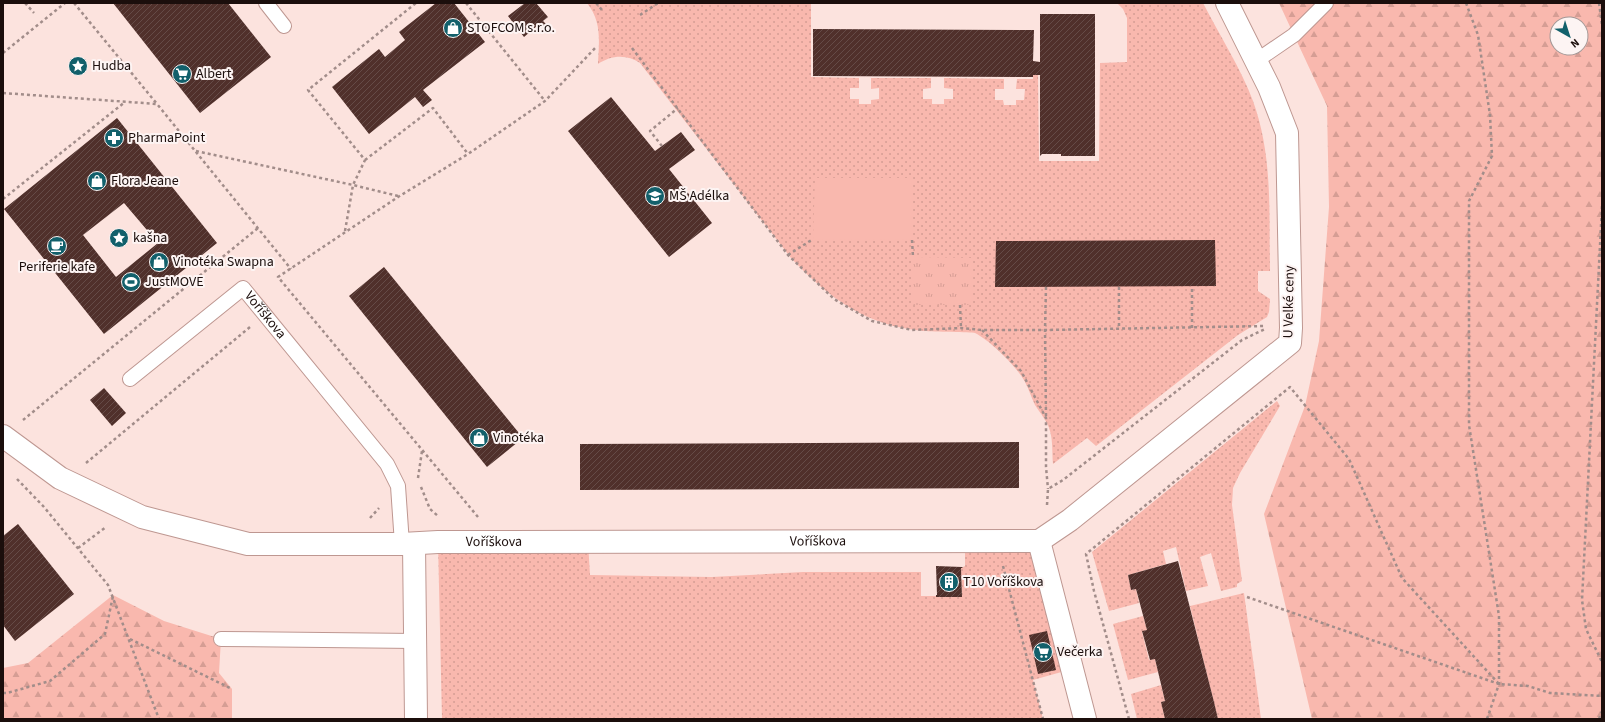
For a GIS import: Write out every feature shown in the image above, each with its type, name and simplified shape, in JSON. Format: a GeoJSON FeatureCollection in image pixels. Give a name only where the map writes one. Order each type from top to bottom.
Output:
{"type":"FeatureCollection","features":[{"type":"Feature","properties":{"kind":"street","name":"U Velké ceny"},"geometry":{"type":"LineString","coordinates":[[1039,541],[1070,520],[1290,343],[1291,328],[1287,133],[1269,87],[1227,3]]}},
{"type":"Feature","properties":{"kind":"street","name":"Voříškova"},"geometry":{"type":"LineString","coordinates":[[3,436],[60,478],[142,517],[248,544],[408,544],[438,542],[1039,541]]}},
{"type":"Feature","properties":{"kind":"street"},"geometry":{"type":"LineString","coordinates":[[1039,541],[1085,719]]}},
{"type":"Feature","properties":{"kind":"street","name":"Voříškova"},"geometry":{"type":"LineString","coordinates":[[408,544],[416,641],[416,719]]}},
{"type":"Feature","properties":{"kind":"lane"},"geometry":{"type":"LineString","coordinates":[[266,3],[284,26]]}},
{"type":"Feature","properties":{"kind":"lane"},"geometry":{"type":"LineString","coordinates":[[1256,61],[1294,35],[1326,3]]}},
{"type":"Feature","properties":{"kind":"lane","name":"Voříškova"},"geometry":{"type":"LineString","coordinates":[[130,379],[243,288],[386,464],[398,486],[408,544]]}},
{"type":"Feature","properties":{"kind":"lane"},"geometry":{"type":"LineString","coordinates":[[221,639],[416,641]]}},
{"type":"Feature","properties":{"kind":"path"},"geometry":{"type":"LineString","coordinates":[[25,3],[34,13]]}},
{"type":"Feature","properties":{"kind":"path"},"geometry":{"type":"LineString","coordinates":[[3,53],[65,3]]}},
{"type":"Feature","properties":{"kind":"path"},"geometry":{"type":"LineString","coordinates":[[74,3],[291,269]]}},
{"type":"Feature","properties":{"kind":"path"},"geometry":{"type":"LineString","coordinates":[[365,160],[308,90],[416,3]]}},
{"type":"Feature","properties":{"kind":"path"},"geometry":{"type":"LineString","coordinates":[[466,3],[545,101]]}},
{"type":"Feature","properties":{"kind":"path"},"geometry":{"type":"LineString","coordinates":[[596,3],[602,10]]}},
{"type":"Feature","properties":{"kind":"path"},"geometry":{"type":"LineString","coordinates":[[640,15],[658,3]]}},
{"type":"Feature","properties":{"kind":"path"},"geometry":{"type":"LineString","coordinates":[[1466,3],[1478,34],[1490,115],[1492,156],[1469,201],[1469,425],[1499,616],[1499,684],[1487,719]]}},
{"type":"Feature","properties":{"kind":"path"},"geometry":{"type":"LineString","coordinates":[[1599,3],[1602,25]]}},
{"type":"Feature","properties":{"kind":"path"},"geometry":{"type":"LineString","coordinates":[[478,517],[278,277],[398,196],[468,154],[545,101],[597,46]]}},
{"type":"Feature","properties":{"kind":"path"},"geometry":{"type":"LineString","coordinates":[[632,48],[788,255],[834,299],[872,321],[912,330],[961,328],[982,330],[1045,330],[1271,326],[1242,340],[1063,480],[1048,490]]}},
{"type":"Feature","properties":{"kind":"path"},"geometry":{"type":"LineString","coordinates":[[3,94],[157,104]]}},
{"type":"Feature","properties":{"kind":"path"},"geometry":{"type":"LineString","coordinates":[[3,199],[125,102]]}},
{"type":"Feature","properties":{"kind":"path"},"geometry":{"type":"LineString","coordinates":[[345,232],[353,185],[365,160],[433,108],[468,154]]}},
{"type":"Feature","properties":{"kind":"path"},"geometry":{"type":"LineString","coordinates":[[662,146],[650,131],[678,108]]}},
{"type":"Feature","properties":{"kind":"path"},"geometry":{"type":"LineString","coordinates":[[195,151],[398,196]]}},
{"type":"Feature","properties":{"kind":"path"},"geometry":{"type":"LineString","coordinates":[[1602,206],[1582,600],[1586,629],[1602,662]]}},
{"type":"Feature","properties":{"kind":"path"},"geometry":{"type":"LineString","coordinates":[[20,423],[258,228]]}},
{"type":"Feature","properties":{"kind":"path"},"geometry":{"type":"LineString","coordinates":[[788,255],[813,239]]}},
{"type":"Feature","properties":{"kind":"path"},"geometry":{"type":"LineString","coordinates":[[912,240],[913,257]]}},
{"type":"Feature","properties":{"kind":"path"},"geometry":{"type":"LineString","coordinates":[[1192,286],[1192,328]]}},
{"type":"Feature","properties":{"kind":"path"},"geometry":{"type":"LineString","coordinates":[[1046,287],[1046,467],[1048,490],[1046,509]]}},
{"type":"Feature","properties":{"kind":"path"},"geometry":{"type":"LineString","coordinates":[[1119,287],[1119,329]]}},
{"type":"Feature","properties":{"kind":"path"},"geometry":{"type":"LineString","coordinates":[[960,305],[961,328]]}},
{"type":"Feature","properties":{"kind":"path"},"geometry":{"type":"LineString","coordinates":[[85,464],[266,315]]}},
{"type":"Feature","properties":{"kind":"path"},"geometry":{"type":"LineString","coordinates":[[982,330],[1021,371],[1046,418]]}},
{"type":"Feature","properties":{"kind":"path"},"geometry":{"type":"LineString","coordinates":[[1129,719],[1094,591],[1086,554],[1290,387],[1348,459],[1402,578],[1499,684]]}},
{"type":"Feature","properties":{"kind":"path"},"geometry":{"type":"LineString","coordinates":[[422,451],[418,480],[430,509],[443,520]]}},
{"type":"Feature","properties":{"kind":"path"},"geometry":{"type":"LineString","coordinates":[[14,476],[44,507],[108,585],[130,639],[159,719]]}},
{"type":"Feature","properties":{"kind":"path"},"geometry":{"type":"LineString","coordinates":[[368,520],[381,506]]}},
{"type":"Feature","properties":{"kind":"path"},"geometry":{"type":"LineString","coordinates":[[78,548],[100,531]]}},
{"type":"Feature","properties":{"kind":"path"},"geometry":{"type":"LineString","coordinates":[[997,542],[1043,719]]}},
{"type":"Feature","properties":{"kind":"path"},"geometry":{"type":"LineString","coordinates":[[3,693],[50,681],[105,634],[113,595]]}},
{"type":"Feature","properties":{"kind":"path"},"geometry":{"type":"LineString","coordinates":[[1247,597],[1499,684],[1528,686],[1550,693],[1602,696]]}},
{"type":"Feature","properties":{"kind":"path"},"geometry":{"type":"LineString","coordinates":[[130,639],[232,689]]}},
{"type":"Feature","properties":{"kind":"path"},"geometry":{"type":"LineString","coordinates":[[1599,719],[1602,712]]}},
{"type":"Feature","properties":{"kind":"green space"},"geometry":{"type":"Polygon","coordinates":[[[587,3],[811,3],[811,77],[859,78],[859,88],[850,88],[850,99],[859,99],[859,104],[871,104],[871,100],[879,99],[879,88],[871,89],[871,78],[931,78],[931,88],[923,89],[923,99],[932,99],[932,104],[944,104],[944,99],[953,99],[953,89],[944,88],[944,78],[1004,79],[1004,89],[995,89],[995,100],[1003,100],[1004,105],[1016,105],[1016,100],[1024,100],[1025,89],[1016,89],[1017,79],[1033,79],[1033,75],[1038,75],[1039,161],[1099,161],[1100,63],[1127,62],[1127,18],[1123,9],[1117,3],[1203,3],[1248,89],[1253,101],[1264,143],[1269,185],[1270,271],[1258,271],[1258,291],[1270,299],[1267,317],[1238,335],[1096,446],[1087,438],[1053,464],[1052,439],[1048,424],[1035,405],[1021,376],[1003,355],[975,333],[924,331],[903,328],[867,317],[850,308],[820,286],[791,258],[640,63],[630,58],[614,57],[598,64],[599,40],[597,25],[592,10],[587,3]]]}},
{"type":"Feature","properties":{"kind":"green space"},"geometry":{"type":"Polygon","coordinates":[[[1279,3],[1602,3],[1602,719],[1312,719],[1264,514],[1305,406],[1319,341],[1329,207],[1327,106],[1279,3]]]}},
{"type":"Feature","properties":{"kind":"green space"},"geometry":{"type":"Polygon","coordinates":[[[815,178],[912,178],[912,240],[813,239],[815,178]]]}},
{"type":"Feature","properties":{"kind":"green space"},"geometry":{"type":"Polygon","coordinates":[[[913,257],[972,258],[972,305],[913,305],[913,257]]]}},
{"type":"Feature","properties":{"kind":"green space"},"geometry":{"type":"Polygon","coordinates":[[[1277,401],[1280,406],[1240,473],[1233,488],[1232,505],[1242,581],[1237,584],[1237,587],[1221,591],[1211,553],[1200,557],[1208,586],[1186,591],[1176,547],[1163,551],[1166,564],[1128,575],[1131,590],[1136,589],[1139,603],[1109,611],[1092,552],[1277,401]]]}},
{"type":"Feature","properties":{"kind":"green space"},"geometry":{"type":"Polygon","coordinates":[[[1039,541],[1072,669],[1033,680],[1043,719],[442,719],[438,542],[588,542],[590,575],[712,577],[803,572],[921,572],[921,596],[962,596],[961,568],[965,566],[965,542],[1039,541]]]}},
{"type":"Feature","properties":{"kind":"green space"},"geometry":{"type":"Polygon","coordinates":[[[1244,593],[1261,719],[1218,719],[1190,606],[1244,593]]]}},
{"type":"Feature","properties":{"kind":"green space"},"geometry":{"type":"Polygon","coordinates":[[[113,595],[164,621],[221,639],[219,673],[232,689],[232,719],[3,719],[3,668],[28,663],[113,595]]]}},
{"type":"Feature","properties":{"kind":"green space"},"geometry":{"type":"Polygon","coordinates":[[[1143,616],[1147,630],[1142,632],[1149,660],[1155,659],[1158,672],[1128,680],[1113,624],[1143,616]]]}},
{"type":"Feature","properties":{"kind":"green space"},"geometry":{"type":"Polygon","coordinates":[[[1161,685],[1165,701],[1161,702],[1165,719],[1137,719],[1131,694],[1161,685]]]}},
{"type":"Feature","properties":{"kind":"building"},"geometry":{"type":"Polygon","coordinates":[[[113,3],[228,3],[271,57],[200,113],[113,3]]]}},
{"type":"Feature","properties":{"kind":"building"},"geometry":{"type":"Polygon","coordinates":[[[436,3],[454,3],[485,42],[423,90],[432,100],[423,107],[415,97],[369,134],[332,87],[379,49],[385,57],[405,40],[399,32],[436,3]]]}},
{"type":"Feature","properties":{"kind":"building"},"geometry":{"type":"Polygon","coordinates":[[[525,3],[536,3],[548,17],[543,21],[546,24],[540,29],[537,26],[524,37],[508,16],[525,3]]]}},
{"type":"Feature","properties":{"kind":"building"},"geometry":{"type":"Polygon","coordinates":[[[1040,14],[1095,14],[1095,156],[1061,156],[1061,154],[1042,154],[1040,156],[1040,75],[1033,75],[1033,77],[813,76],[813,29],[1034,30],[1033,61],[1040,62],[1040,14]]]}},
{"type":"Feature","properties":{"kind":"building","name":"MŠ Adélka"},"geometry":{"type":"Polygon","coordinates":[[[611,97],[655,151],[681,132],[695,150],[669,169],[712,223],[669,257],[568,131],[611,97]]]}},
{"type":"Feature","properties":{"kind":"building"},"geometry":{"type":"Polygon","coordinates":[[[117,118],[217,243],[104,334],[4,209],[117,118]],[[124,203],[83,235],[116,277],[158,243],[124,203]]]}},
{"type":"Feature","properties":{"kind":"building"},"geometry":{"type":"Polygon","coordinates":[[[1215,240],[1216,286],[995,287],[996,241],[1215,240]]]}},
{"type":"Feature","properties":{"kind":"building"},"geometry":{"type":"Polygon","coordinates":[[[384,267],[523,438],[487,467],[349,296],[384,267]]]}},
{"type":"Feature","properties":{"kind":"building"},"geometry":{"type":"Polygon","coordinates":[[[104,388],[126,413],[112,426],[90,400],[104,388]]]}},
{"type":"Feature","properties":{"kind":"building"},"geometry":{"type":"Polygon","coordinates":[[[1019,442],[1019,488],[580,490],[580,444],[1019,442]]]}},
{"type":"Feature","properties":{"kind":"building"},"geometry":{"type":"Polygon","coordinates":[[[18,524],[74,594],[15,641],[3,625],[3,536],[18,524]]]}},
{"type":"Feature","properties":{"kind":"building"},"geometry":{"type":"Polygon","coordinates":[[[1178,561],[1218,719],[1165,719],[1161,702],[1165,701],[1155,659],[1150,660],[1142,631],[1147,630],[1136,589],[1131,590],[1128,575],[1178,561]]]}},
{"type":"Feature","properties":{"kind":"building","name":"T10 Voříškova"},"geometry":{"type":"Polygon","coordinates":[[[936,566],[963,568],[961,568],[962,597],[936,597],[936,566]]]}},
{"type":"Feature","properties":{"kind":"building","name":"Večerka"},"geometry":{"type":"Polygon","coordinates":[[[1047,631],[1056,670],[1038,674],[1029,635],[1047,631]]]}},
{"type":"Feature","properties":{"kind":"place","name":"STOFCOM s.r.o."},"geometry":{"type":"Point","coordinates":[453,28]}},
{"type":"Feature","properties":{"kind":"place","name":"Hudba"},"geometry":{"type":"Point","coordinates":[78,66]}},
{"type":"Feature","properties":{"kind":"place","name":"Albert"},"geometry":{"type":"Point","coordinates":[182,74]}},
{"type":"Feature","properties":{"kind":"place","name":"PharmaPoint"},"geometry":{"type":"Point","coordinates":[114,138]}},
{"type":"Feature","properties":{"kind":"place","name":"Flora Jeane"},"geometry":{"type":"Point","coordinates":[97,181]}},
{"type":"Feature","properties":{"kind":"place","name":"MŠ Adélka"},"geometry":{"type":"Point","coordinates":[655,196]}},
{"type":"Feature","properties":{"kind":"place","name":"kašna"},"geometry":{"type":"Point","coordinates":[119,238]}},
{"type":"Feature","properties":{"kind":"place","name":"Periferie kafe"},"geometry":{"type":"Point","coordinates":[57,246]}},
{"type":"Feature","properties":{"kind":"place","name":"Vinotéka Swapna"},"geometry":{"type":"Point","coordinates":[159,262]}},
{"type":"Feature","properties":{"kind":"place","name":"JustMOVE"},"geometry":{"type":"Point","coordinates":[131,282]}},
{"type":"Feature","properties":{"kind":"place","name":"Vinotéka"},"geometry":{"type":"Point","coordinates":[479,438]}},
{"type":"Feature","properties":{"kind":"place","name":"T10 Voříškova"},"geometry":{"type":"Point","coordinates":[949,582]}},
{"type":"Feature","properties":{"kind":"place","name":"Večerka"},"geometry":{"type":"Point","coordinates":[1043,652]}}]}
